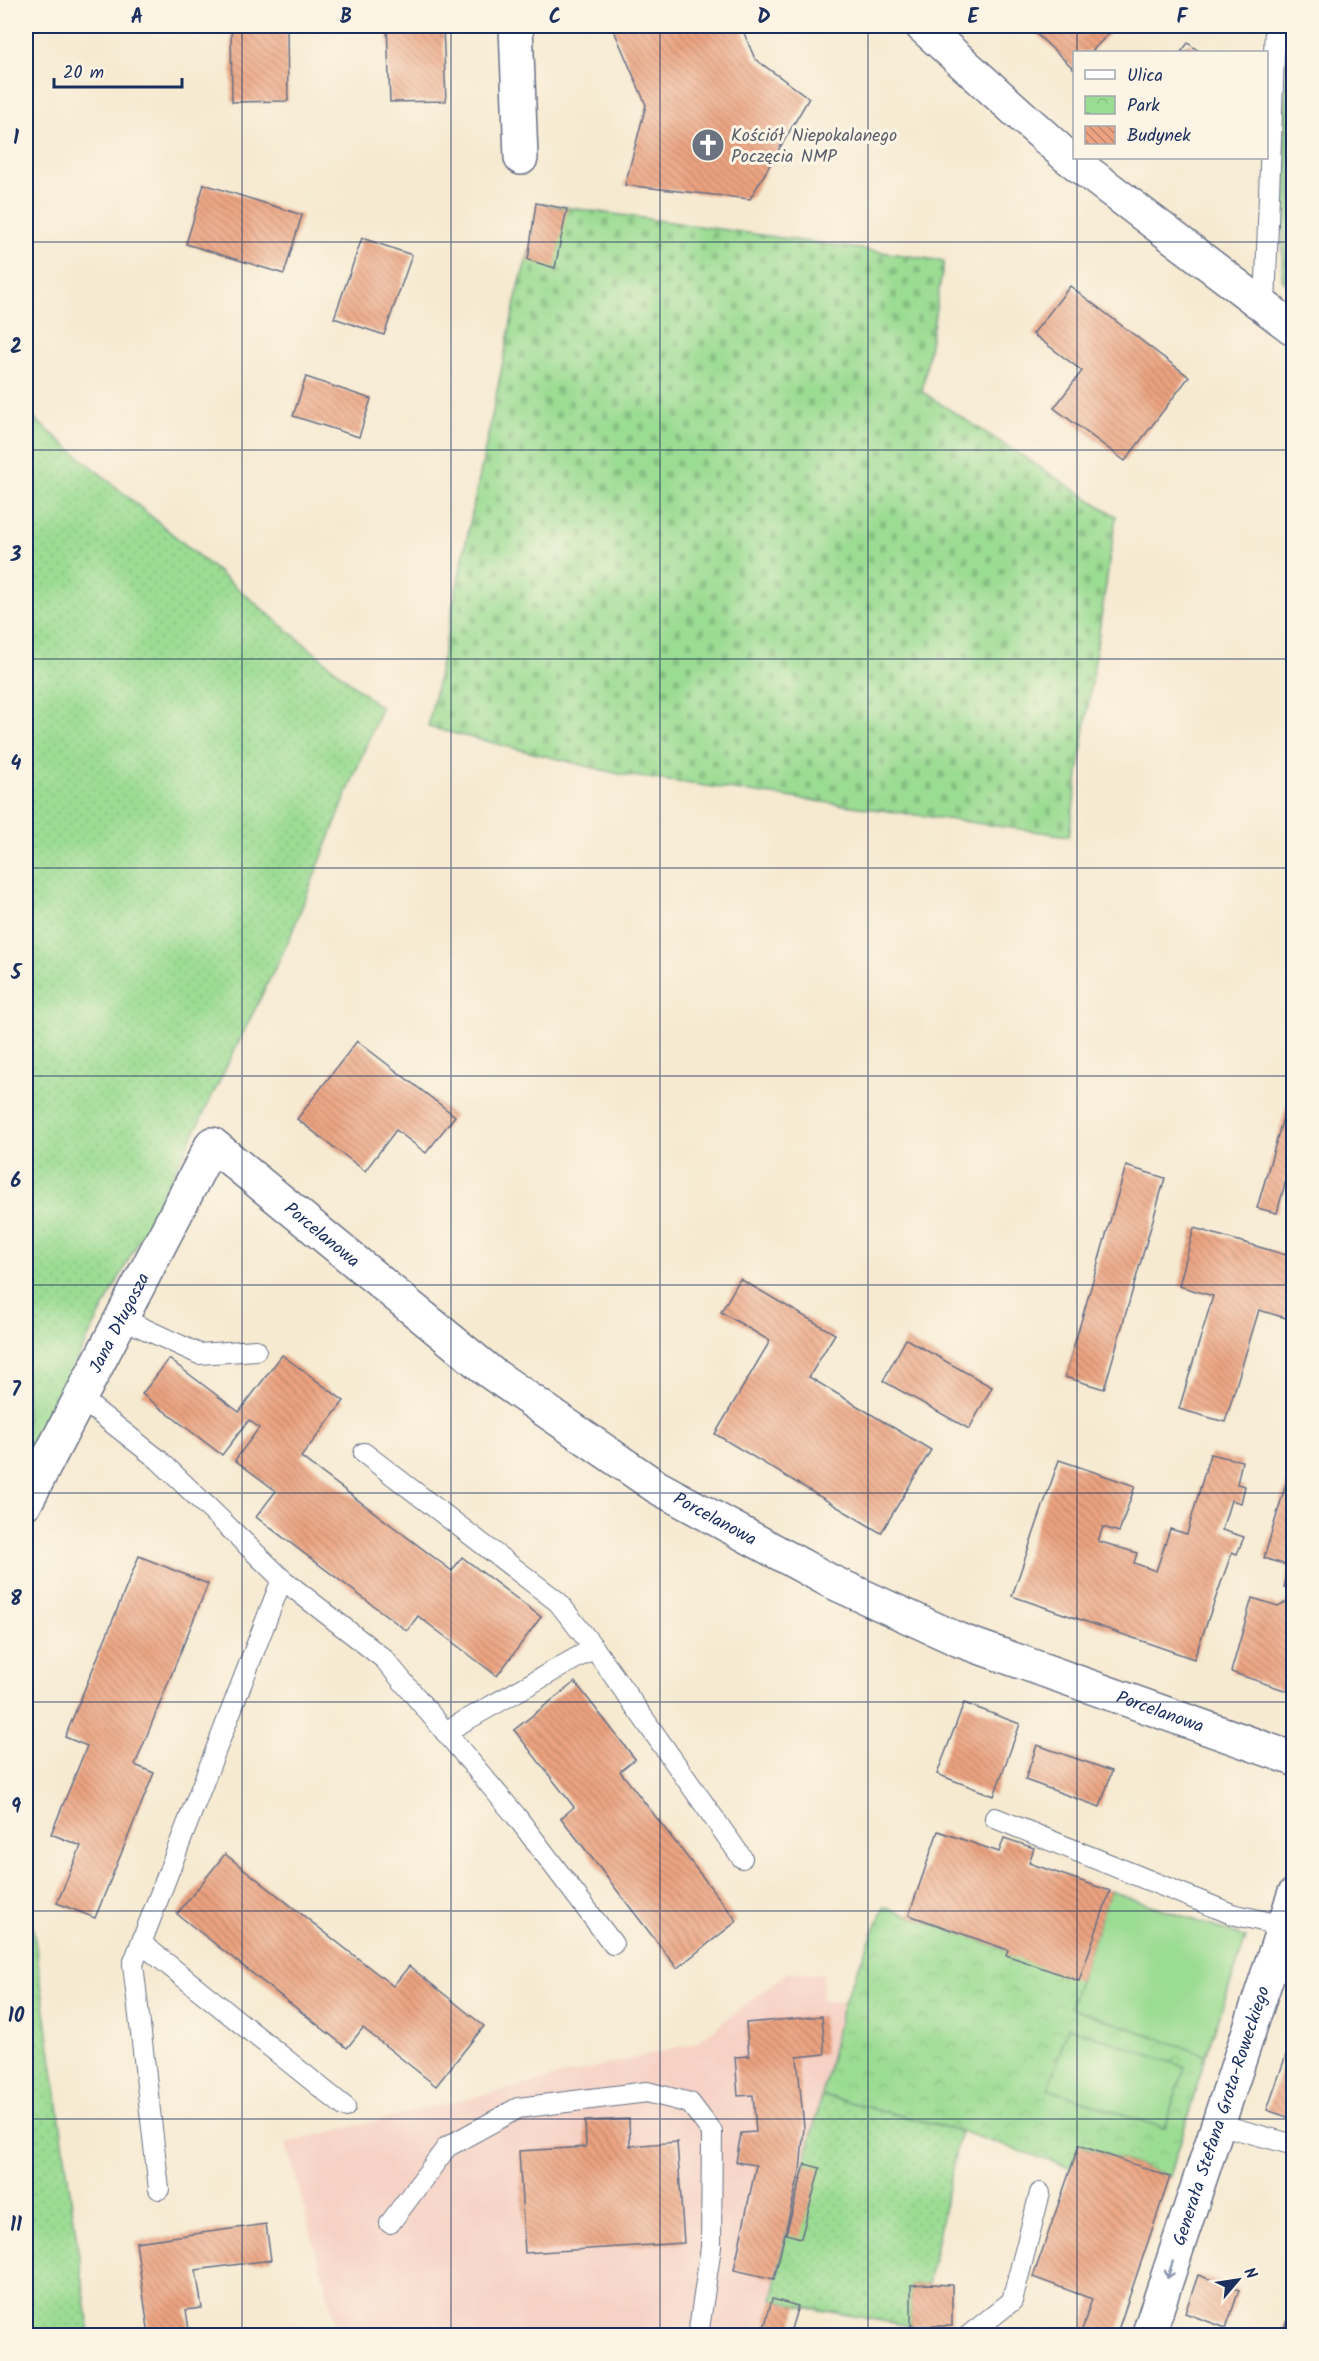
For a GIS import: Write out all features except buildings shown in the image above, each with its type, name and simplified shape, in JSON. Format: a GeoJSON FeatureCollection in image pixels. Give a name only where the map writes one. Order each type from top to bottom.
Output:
{"type":"FeatureCollection","features":[{"type":"Feature","properties":{"kind":"street"},"geometry":{"type":"LineString","coordinates":[[516,26],[521,158]]}},
{"type":"Feature","properties":{"kind":"street"},"geometry":{"type":"LineString","coordinates":[[922,26],[1065,155],[1293,329]]}},
{"type":"Feature","properties":{"kind":"street","name":"Jana Długosza"},"geometry":{"type":"LineString","coordinates":[[26,1502],[212,1144]]}},
{"type":"Feature","properties":{"kind":"street","name":"Porcelanowa"},"geometry":{"type":"LineString","coordinates":[[212,1144],[491,1373],[657,1486],[830,1581],[959,1640],[1293,1759]]}},
{"type":"Feature","properties":{"kind":"street","name":"Generała Stefana Grota-Roweckiego"},"geometry":{"type":"LineString","coordinates":[[1148,2336],[1218,2124],[1288,1927],[1293,1895]]}},
{"type":"Feature","properties":{"kind":"lane"},"geometry":{"type":"LineString","coordinates":[[1265,307],[1275,26]]}},
{"type":"Feature","properties":{"kind":"lane"},"geometry":{"type":"LineString","coordinates":[[122,1318],[199,1354],[256,1350]]}},
{"type":"Feature","properties":{"kind":"lane"},"geometry":{"type":"LineString","coordinates":[[80,1398],[159,1460],[282,1579],[384,1659],[516,1816],[613,1944]]}},
{"type":"Feature","properties":{"kind":"lane"},"geometry":{"type":"LineString","coordinates":[[364,1453],[558,1602],[594,1648],[741,1858]]}},
{"type":"Feature","properties":{"kind":"lane"},"geometry":{"type":"LineString","coordinates":[[159,2188],[133,1964],[282,1579]]}},
{"type":"Feature","properties":{"kind":"lane"},"geometry":{"type":"LineString","coordinates":[[445,1732],[594,1648]]}},
{"type":"Feature","properties":{"kind":"lane"},"geometry":{"type":"LineString","coordinates":[[995,1818],[1232,1914],[1288,1927]]}},
{"type":"Feature","properties":{"kind":"lane"},"geometry":{"type":"LineString","coordinates":[[141,1943],[345,2107]]}},
{"type":"Feature","properties":{"kind":"lane"},"geometry":{"type":"LineString","coordinates":[[390,2223],[447,2147],[518,2108],[647,2092],[690,2103],[712,2132],[711,2247],[698,2336]]}},
{"type":"Feature","properties":{"kind":"lane"},"geometry":{"type":"LineString","coordinates":[[1218,2124],[1293,2145]]}},
{"type":"Feature","properties":{"kind":"lane"},"geometry":{"type":"LineString","coordinates":[[968,2336],[1012,2301],[1040,2193]]}},
{"type":"Feature","properties":{"kind":"shaded area"},"geometry":{"type":"Polygon","coordinates":[[[788,1972],[823,1974],[822,2001],[844,2001],[762,2335],[339,2335],[286,2143],[696,2043],[788,1972]]]}},
{"type":"Feature","properties":{"kind":"green space"},"geometry":{"type":"Polygon","coordinates":[[[1285,26],[1294,26],[1293,290],[1282,280],[1285,26]]]}},
{"type":"Feature","properties":{"kind":"green space"},"geometry":{"type":"Polygon","coordinates":[[[543,204],[944,261],[922,392],[1116,516],[1069,836],[619,774],[428,727],[518,289],[543,204]]]}},
{"type":"Feature","properties":{"kind":"green space"},"geometry":{"type":"Polygon","coordinates":[[[26,412],[381,708],[288,942],[181,1159],[26,1457],[26,412]]]}},
{"type":"Feature","properties":{"kind":"green space"},"geometry":{"type":"Polygon","coordinates":[[[26,1891],[30,1904],[90,2335],[26,2335],[26,1891]]]}},
{"type":"Feature","properties":{"kind":"green space"},"geometry":{"type":"Polygon","coordinates":[[[1110,1891],[1246,1938],[1206,2055],[1170,2177],[1080,2145],[1071,2168],[960,2131],[822,2095],[844,2001],[884,1907],[1008,1950],[1079,1980],[1110,1891]]]}},
{"type":"Feature","properties":{"kind":"green space"},"geometry":{"type":"Polygon","coordinates":[[[1110,1891],[1246,1938],[1206,2055],[1070,2007],[1110,1891]]]}},
{"type":"Feature","properties":{"kind":"green space"},"geometry":{"type":"Polygon","coordinates":[[[1068,2027],[1185,2067],[1164,2128],[1048,2089],[1068,2027]]]}},
{"type":"Feature","properties":{"kind":"green space"},"geometry":{"type":"Polygon","coordinates":[[[822,2095],[960,2131],[928,2284],[911,2285],[911,2326],[798,2306],[772,2299],[786,2234],[822,2095]]]}},
{"type":"Feature","properties":{"kind":"place","name":"Kościół Niepokalanego Poczęcia NMP"},"geometry":{"type":"Point","coordinates":[708,145]}}]}
